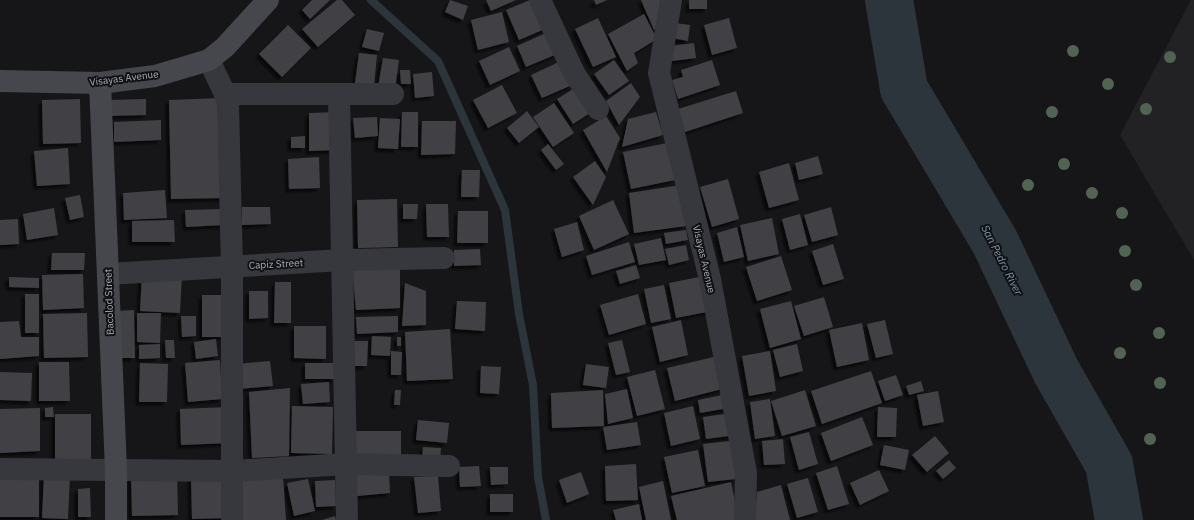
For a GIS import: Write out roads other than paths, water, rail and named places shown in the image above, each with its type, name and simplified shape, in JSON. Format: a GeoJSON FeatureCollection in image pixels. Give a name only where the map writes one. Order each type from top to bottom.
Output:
{"type":"FeatureCollection","features":[{"type":"Feature","properties":{"kind":"street","name":"Visayas Avenue"},"geometry":{"type":"LineString","coordinates":[[0,81],[100,83],[155,76],[209,60],[225,47],[268,0]]}},
{"type":"Feature","properties":{"kind":"street"},"geometry":{"type":"LineString","coordinates":[[540,0],[574,73],[598,109]]}},
{"type":"Feature","properties":{"kind":"street","name":"Visayas Avenue"},"geometry":{"type":"LineString","coordinates":[[671,0],[659,73],[711,287],[746,473],[745,520]]}},
{"type":"Feature","properties":{"kind":"street"},"geometry":{"type":"LineString","coordinates":[[209,60],[225,94],[228,105],[232,266],[232,520]]}},
{"type":"Feature","properties":{"kind":"street","name":"Bacolod Street"},"geometry":{"type":"LineString","coordinates":[[100,83],[116,470],[116,520]]}},
{"type":"Feature","properties":{"kind":"street"},"geometry":{"type":"LineString","coordinates":[[225,94],[393,94]]}},
{"type":"Feature","properties":{"kind":"street"},"geometry":{"type":"LineString","coordinates":[[339,94],[346,520]]}},
{"type":"Feature","properties":{"kind":"street","name":"Capiz Street"},"geometry":{"type":"LineString","coordinates":[[108,274],[342,260],[444,258]]}},
{"type":"Feature","properties":{"kind":"street"},"geometry":{"type":"LineString","coordinates":[[0,469],[233,471],[346,464],[450,466]]}},
{"type":"Feature","properties":{"kind":"waterway"},"geometry":{"type":"LineString","coordinates":[[371,0],[438,61],[505,210],[519,314],[533,385],[538,477],[546,520]]}},
{"type":"Feature","properties":{"kind":"waterway","name":"San Pedro River"},"geometry":{"type":"LineString","coordinates":[[889,0],[904,89],[995,242],[1056,371],[1109,464],[1119,520]]}}]}
